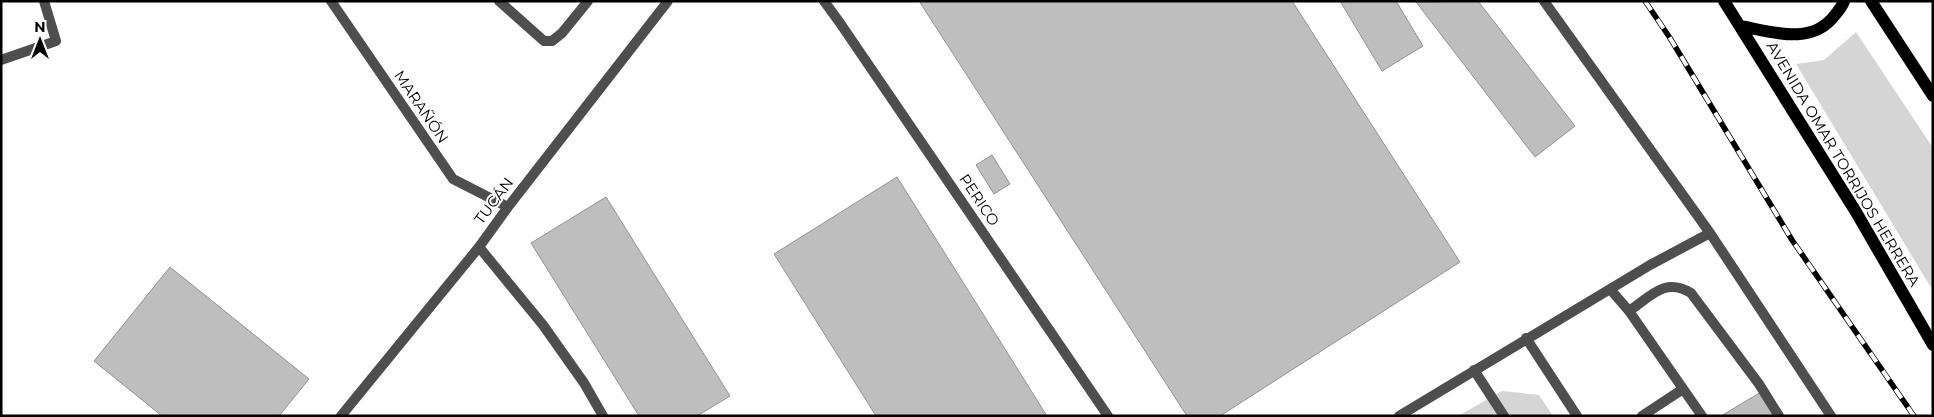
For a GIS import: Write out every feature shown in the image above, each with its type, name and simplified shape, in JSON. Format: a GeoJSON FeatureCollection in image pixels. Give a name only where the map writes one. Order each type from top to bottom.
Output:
{"type":"FeatureCollection","features":[{"type":"Feature","properties":{"kind":"main road","name":"AVENIDA OMAR TORRIJOS HERRERA"},"geometry":{"type":"LineString","coordinates":[[1724,1],[1856,212],[1933,345]]}},
{"type":"Feature","properties":{"kind":"main road"},"geometry":{"type":"LineString","coordinates":[[1740,26],[1781,34],[1805,34],[1828,24],[1844,1]]}},
{"type":"Feature","properties":{"kind":"main road"},"geometry":{"type":"LineString","coordinates":[[1871,1],[1933,96]]}},
{"type":"Feature","properties":{"kind":"lane"},"geometry":{"type":"LineString","coordinates":[[1,60],[56,42],[44,1]]}},
{"type":"Feature","properties":{"kind":"lane","name":"MARAÑÓN"},"geometry":{"type":"LineString","coordinates":[[331,1],[452,180],[508,207]]}},
{"type":"Feature","properties":{"kind":"lane"},"geometry":{"type":"LineString","coordinates":[[499,1],[544,41],[552,42],[562,33],[588,1]]}},
{"type":"Feature","properties":{"kind":"lane","name":"TUCÁN"},"geometry":{"type":"LineString","coordinates":[[341,416],[479,247],[668,1]]}},
{"type":"Feature","properties":{"kind":"lane","name":"PERICO"},"geometry":{"type":"LineString","coordinates":[[824,1],[1108,416]]}},
{"type":"Feature","properties":{"kind":"lane"},"geometry":{"type":"LineString","coordinates":[[1544,1],[1710,233],[1831,416]]}},
{"type":"Feature","properties":{"kind":"lane"},"geometry":{"type":"LineString","coordinates":[[1399,416],[1526,338],[1710,233]]}},
{"type":"Feature","properties":{"kind":"lane"},"geometry":{"type":"LineString","coordinates":[[479,247],[543,326],[584,383],[603,416]]}},
{"type":"Feature","properties":{"kind":"lane"},"geometry":{"type":"LineString","coordinates":[[1629,311],[1665,287],[1682,287],[1691,293],[1759,384],[1779,416]]}},
{"type":"Feature","properties":{"kind":"lane"},"geometry":{"type":"LineString","coordinates":[[1610,289],[1629,311],[1702,416]]}},
{"type":"Feature","properties":{"kind":"lane"},"geometry":{"type":"LineString","coordinates":[[1526,338],[1577,416]]}},
{"type":"Feature","properties":{"kind":"lane"},"geometry":{"type":"LineString","coordinates":[[1474,370],[1504,416]]}},
{"type":"Feature","properties":{"kind":"lane"},"geometry":{"type":"LineString","coordinates":[[1642,416],[1683,389]]}},
{"type":"Feature","properties":{"kind":"shaded area"},"geometry":{"type":"Polygon","coordinates":[[[1856,32],[1933,148],[1933,291],[1796,64],[1824,60],[1856,32]]]}},
{"type":"Feature","properties":{"kind":"shaded area"},"geometry":{"type":"Polygon","coordinates":[[[1502,391],[1539,395],[1553,416],[1458,416],[1502,391]]]}},
{"type":"Feature","properties":{"kind":"building"},"geometry":{"type":"Polygon","coordinates":[[[919,1],[1292,1],[1460,262],[1220,416],[1187,416],[919,1]]]}},
{"type":"Feature","properties":{"kind":"building"},"geometry":{"type":"Polygon","coordinates":[[[1340,1],[1396,1],[1423,46],[1382,71],[1340,1]]]}},
{"type":"Feature","properties":{"kind":"building"},"geometry":{"type":"Polygon","coordinates":[[[1478,1],[1575,126],[1535,157],[1416,2],[1478,1]]]}},
{"type":"Feature","properties":{"kind":"building"},"geometry":{"type":"Polygon","coordinates":[[[992,155],[1010,184],[994,194],[976,165],[992,155]]]}},
{"type":"Feature","properties":{"kind":"building"},"geometry":{"type":"Polygon","coordinates":[[[897,177],[1047,416],[876,416],[774,254],[897,177]]]}},
{"type":"Feature","properties":{"kind":"building"},"geometry":{"type":"Polygon","coordinates":[[[606,197],[730,396],[697,416],[639,416],[531,243],[606,197]]]}},
{"type":"Feature","properties":{"kind":"building"},"geometry":{"type":"Polygon","coordinates":[[[170,267],[309,379],[279,416],[162,416],[94,361],[170,267]]]}},
{"type":"Feature","properties":{"kind":"building"},"geometry":{"type":"Polygon","coordinates":[[[1761,392],[1775,416],[1721,416],[1761,392]]]}},
{"type":"Feature","properties":{"kind":"railway"},"geometry":{"type":"LineString","coordinates":[[1645,1],[1670,38],[1792,240],[1914,416]]}}]}
